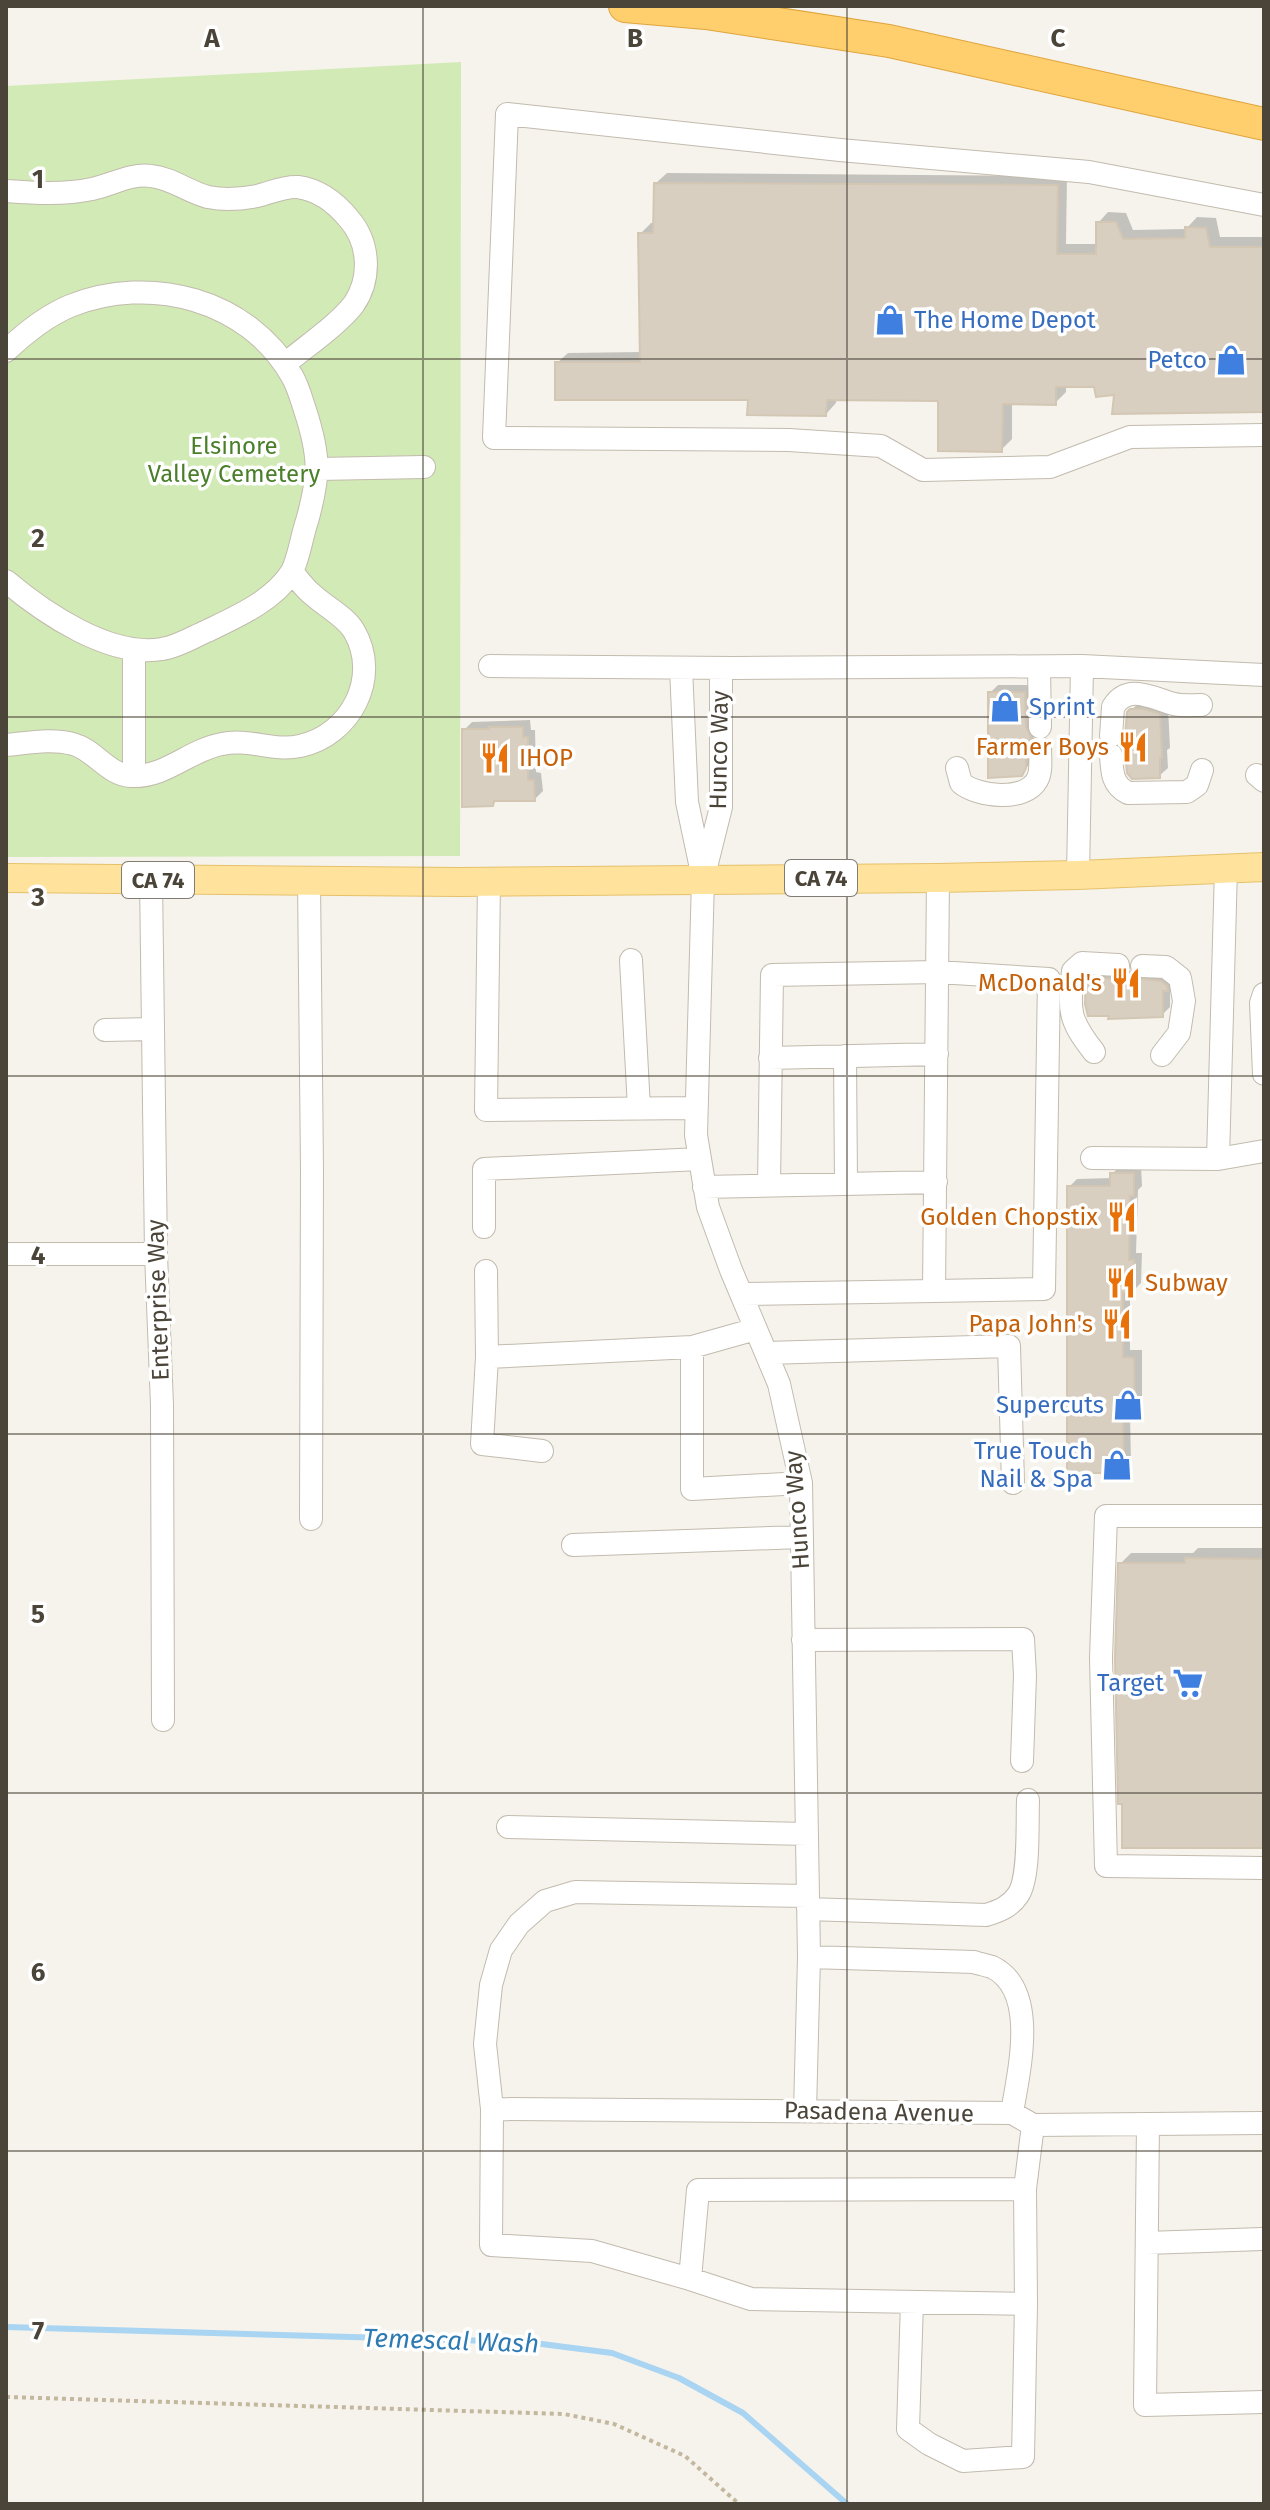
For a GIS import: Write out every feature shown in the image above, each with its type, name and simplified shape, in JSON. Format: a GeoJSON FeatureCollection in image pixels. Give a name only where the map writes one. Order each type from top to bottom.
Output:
{"type":"FeatureCollection","features":[{"type":"Feature","properties":{"kind":"highway"},"geometry":{"type":"LineString","coordinates":[[625,6],[706,13],[889,41],[1264,124]]}},
{"type":"Feature","properties":{"kind":"main road","name":"CA 74"},"geometry":{"type":"LineString","coordinates":[[6,878],[489,882],[938,878],[1264,867]]}},
{"type":"Feature","properties":{"kind":"street"},"geometry":{"type":"LineString","coordinates":[[1264,205],[1089,172],[840,150],[507,114],[494,438],[789,440],[881,446],[923,470],[1050,467],[1130,437],[1264,435]]}},
{"type":"Feature","properties":{"kind":"street"},"geometry":{"type":"LineString","coordinates":[[6,191],[91,190],[152,175],[209,197],[240,199],[297,187],[323,195],[343,211],[358,229],[366,256],[365,275],[354,304],[285,364]]}},
{"type":"Feature","properties":{"kind":"street"},"geometry":{"type":"LineString","coordinates":[[6,351],[42,321],[68,307],[104,295],[143,291],[203,301],[235,317],[266,342],[285,364],[294,379],[314,438],[318,469],[292,572],[268,596],[238,616],[164,649],[134,651],[94,637],[52,617],[6,581]]}},
{"type":"Feature","properties":{"kind":"street"},"geometry":{"type":"LineString","coordinates":[[318,469],[424,467]]}},
{"type":"Feature","properties":{"kind":"street"},"geometry":{"type":"LineString","coordinates":[[6,745],[36,741],[75,745],[119,775],[134,776],[153,775],[203,749],[221,744],[240,742],[282,748],[303,746],[332,731],[361,696],[364,682],[362,657],[354,631],[311,594],[292,572]]}},
{"type":"Feature","properties":{"kind":"street"},"geometry":{"type":"LineString","coordinates":[[134,651],[134,776]]}},
{"type":"Feature","properties":{"kind":"street"},"geometry":{"type":"LineString","coordinates":[[490,666],[1082,666],[1264,675]]}},
{"type":"Feature","properties":{"kind":"street"},"geometry":{"type":"LineString","coordinates":[[1078,875],[1082,666]]}},
{"type":"Feature","properties":{"kind":"street"},"geometry":{"type":"LineString","coordinates":[[957,768],[961,783],[980,794],[1021,793],[1037,780],[1039,667]]}},
{"type":"Feature","properties":{"kind":"street","name":"Hunco Way"},"geometry":{"type":"LineString","coordinates":[[681,668],[687,802],[703,879]]}},
{"type":"Feature","properties":{"kind":"street","name":"Hunco Way"},"geometry":{"type":"LineString","coordinates":[[721,668],[721,807],[703,879],[696,1135],[708,1207],[779,1384],[801,1483],[809,1957],[805,2111]]}},
{"type":"Feature","properties":{"kind":"street"},"geometry":{"type":"LineString","coordinates":[[1201,705],[1175,705],[1146,694],[1124,697],[1114,703],[1111,745],[1114,779],[1128,793],[1187,792],[1197,785],[1202,770]]}},
{"type":"Feature","properties":{"kind":"street"},"geometry":{"type":"LineString","coordinates":[[1218,1159],[1226,868]]}},
{"type":"Feature","properties":{"kind":"street"},"geometry":{"type":"LineString","coordinates":[[934,1291],[938,878]]}},
{"type":"Feature","properties":{"kind":"street","name":"Enterprise Way"},"geometry":{"type":"LineString","coordinates":[[151,879],[156,1254],[162,1405],[163,1720]]}},
{"type":"Feature","properties":{"kind":"street"},"geometry":{"type":"LineString","coordinates":[[309,881],[311,1519]]}},
{"type":"Feature","properties":{"kind":"street"},"geometry":{"type":"LineString","coordinates":[[489,882],[486,1110],[696,1108]]}},
{"type":"Feature","properties":{"kind":"street"},"geometry":{"type":"LineString","coordinates":[[631,960],[639,1108]]}},
{"type":"Feature","properties":{"kind":"street"},"geometry":{"type":"LineString","coordinates":[[1094,1052],[1081,1035],[1069,1008],[1073,971],[1082,963],[1118,965]]}},
{"type":"Feature","properties":{"kind":"street"},"geometry":{"type":"LineString","coordinates":[[1142,966],[1166,967],[1180,978],[1184,1001],[1179,1033],[1162,1055]]}},
{"type":"Feature","properties":{"kind":"street"},"geometry":{"type":"LineString","coordinates":[[742,1294],[1044,1289],[1049,979],[938,972],[772,975],[769,1185]]}},
{"type":"Feature","properties":{"kind":"street"},"geometry":{"type":"LineString","coordinates":[[1264,994],[1261,1003],[1264,1074]]}},
{"type":"Feature","properties":{"kind":"street"},"geometry":{"type":"LineString","coordinates":[[105,1030],[153,1029]]}},
{"type":"Feature","properties":{"kind":"street"},"geometry":{"type":"LineString","coordinates":[[770,1058],[937,1054]]}},
{"type":"Feature","properties":{"kind":"street"},"geometry":{"type":"LineString","coordinates":[[845,1056],[846,1184]]}},
{"type":"Feature","properties":{"kind":"street"},"geometry":{"type":"LineString","coordinates":[[1092,1158],[1218,1159],[1264,1151]]}},
{"type":"Feature","properties":{"kind":"street"},"geometry":{"type":"LineString","coordinates":[[484,1227],[484,1169],[700,1159]]}},
{"type":"Feature","properties":{"kind":"street"},"geometry":{"type":"LineString","coordinates":[[704,1187],[936,1182]]}},
{"type":"Feature","properties":{"kind":"street"},"geometry":{"type":"LineString","coordinates":[[6,1254],[156,1254]]}},
{"type":"Feature","properties":{"kind":"street"},"geometry":{"type":"LineString","coordinates":[[486,1271],[487,1357],[482,1444],[542,1451]]}},
{"type":"Feature","properties":{"kind":"street"},"geometry":{"type":"LineString","coordinates":[[487,1357],[692,1347],[756,1329]]}},
{"type":"Feature","properties":{"kind":"street"},"geometry":{"type":"LineString","coordinates":[[766,1353],[1009,1346],[1013,1483]]}},
{"type":"Feature","properties":{"kind":"street"},"geometry":{"type":"LineString","coordinates":[[692,1347],[692,1489],[801,1483]]}},
{"type":"Feature","properties":{"kind":"street"},"geometry":{"type":"LineString","coordinates":[[1264,1516],[1106,1516],[1101,1658],[1106,1866],[1264,1868]]}},
{"type":"Feature","properties":{"kind":"street"},"geometry":{"type":"LineString","coordinates":[[573,1545],[801,1537]]}},
{"type":"Feature","properties":{"kind":"street"},"geometry":{"type":"LineString","coordinates":[[803,1640],[1023,1639],[1022,1761]]}},
{"type":"Feature","properties":{"kind":"street"},"geometry":{"type":"LineString","coordinates":[[1026,2304],[751,2299],[592,2251],[491,2245],[492,2109],[485,2044],[491,1985],[501,1950],[519,1924],[545,1901],[575,1892],[986,1915],[1003,1910],[1018,1896],[1025,1880],[1028,1800]]}},
{"type":"Feature","properties":{"kind":"street"},"geometry":{"type":"LineString","coordinates":[[508,1827],[807,1834]]}},
{"type":"Feature","properties":{"kind":"street"},"geometry":{"type":"LineString","coordinates":[[809,1957],[974,1962],[993,1967],[1010,1981],[1019,2001],[1023,2045],[1012,2113]]}},
{"type":"Feature","properties":{"kind":"street","name":"Pasadena Avenue"},"geometry":{"type":"LineString","coordinates":[[492,2109],[1012,2113],[1033,2125]]}},
{"type":"Feature","properties":{"kind":"street"},"geometry":{"type":"LineString","coordinates":[[912,2302],[908,2429],[929,2444],[963,2461],[1023,2457],[1025,2189],[1033,2125],[1264,2123]]}},
{"type":"Feature","properties":{"kind":"street"},"geometry":{"type":"LineString","coordinates":[[1148,2124],[1145,2405],[1264,2402]]}},
{"type":"Feature","properties":{"kind":"street"},"geometry":{"type":"LineString","coordinates":[[690,2279],[698,2190],[1025,2189]]}},
{"type":"Feature","properties":{"kind":"street"},"geometry":{"type":"LineString","coordinates":[[1147,2243],[1262,2239]]}},
{"type":"Feature","properties":{"kind":"path"},"geometry":{"type":"LineString","coordinates":[[6,2397],[564,2414],[614,2424],[685,2456],[739,2504]]}},
{"type":"Feature","properties":{"kind":"green space","name":"Elsinore Valley Cemetery"},"geometry":{"type":"Polygon","coordinates":[[[461,62],[460,856],[6,857],[6,86],[461,62]]]}},
{"type":"Feature","properties":{"kind":"building","name":"The Home Depot"},"geometry":{"type":"Polygon","coordinates":[[[654,183],[1058,185],[1057,254],[1096,254],[1096,222],[1116,222],[1123,239],[1185,238],[1185,227],[1206,228],[1210,247],[1264,247],[1264,412],[1112,414],[1114,395],[1096,397],[1094,387],[1056,387],[1056,405],[1003,404],[1002,452],[938,451],[938,401],[827,400],[826,416],[747,415],[748,400],[555,400],[555,362],[640,362],[638,233],[653,233],[654,183]]]}},
{"type":"Feature","properties":{"kind":"building"},"geometry":{"type":"Polygon","coordinates":[[[988,692],[1025,692],[1026,727],[1031,737],[1022,776],[988,778],[988,692]]]}},
{"type":"Feature","properties":{"kind":"building","name":"Farmer Boys"},"geometry":{"type":"Polygon","coordinates":[[[1130,709],[1160,714],[1160,778],[1132,779],[1127,773],[1121,746],[1130,709]]]}},
{"type":"Feature","properties":{"kind":"building","name":"IHOP"},"geometry":{"type":"Polygon","coordinates":[[[523,727],[523,737],[528,737],[528,780],[534,780],[535,801],[494,801],[493,806],[462,807],[462,729],[523,727]]]}},
{"type":"Feature","properties":{"kind":"building","name":"McDonald's"},"geometry":{"type":"Polygon","coordinates":[[[1130,972],[1135,978],[1161,981],[1167,986],[1168,991],[1163,991],[1163,1017],[1108,1019],[1109,1016],[1088,1016],[1086,978],[1118,979],[1130,972]]]}},
{"type":"Feature","properties":{"kind":"building"},"geometry":{"type":"Polygon","coordinates":[[[1110,1173],[1134,1173],[1134,1196],[1130,1196],[1129,1260],[1134,1260],[1134,1293],[1123,1293],[1123,1357],[1134,1358],[1135,1417],[1123,1418],[1124,1473],[1067,1473],[1067,1186],[1110,1186],[1110,1173]]]}},
{"type":"Feature","properties":{"kind":"building","name":"Target"},"geometry":{"type":"Polygon","coordinates":[[[1185,1558],[1264,1559],[1264,1848],[1122,1848],[1115,1658],[1118,1563],[1185,1563],[1185,1558]]]}},
{"type":"Feature","properties":{"kind":"waterway","name":"Temescal Wash"},"geometry":{"type":"LineString","coordinates":[[6,2327],[526,2342],[612,2353],[679,2378],[743,2413],[847,2504]]}},
{"type":"Feature","properties":{"kind":"place","name":"The Home Depot"},"geometry":{"type":"Point","coordinates":[890,320]}},
{"type":"Feature","properties":{"kind":"place","name":"Petco"},"geometry":{"type":"Point","coordinates":[1231,360]}},
{"type":"Feature","properties":{"kind":"place","name":"Sprint"},"geometry":{"type":"Point","coordinates":[1005,707]}},
{"type":"Feature","properties":{"kind":"place","name":"Farmer Boys"},"geometry":{"type":"Point","coordinates":[1133,747]}},
{"type":"Feature","properties":{"kind":"place","name":"IHOP"},"geometry":{"type":"Point","coordinates":[495,758]}},
{"type":"Feature","properties":{"kind":"place","name":"McDonald's"},"geometry":{"type":"Point","coordinates":[1126,983]}},
{"type":"Feature","properties":{"kind":"place","name":"Golden Chopstix"},"geometry":{"type":"Point","coordinates":[1122,1217]}},
{"type":"Feature","properties":{"kind":"place","name":"Subway"},"geometry":{"type":"Point","coordinates":[1121,1283]}},
{"type":"Feature","properties":{"kind":"place","name":"Papa John's"},"geometry":{"type":"Point","coordinates":[1117,1324]}},
{"type":"Feature","properties":{"kind":"place","name":"Supercuts"},"geometry":{"type":"Point","coordinates":[1128,1405]}},
{"type":"Feature","properties":{"kind":"place","name":"True Touch Nail & Spa"},"geometry":{"type":"Point","coordinates":[1117,1465]}},
{"type":"Feature","properties":{"kind":"place","name":"Target"},"geometry":{"type":"Point","coordinates":[1188,1683]}}]}
